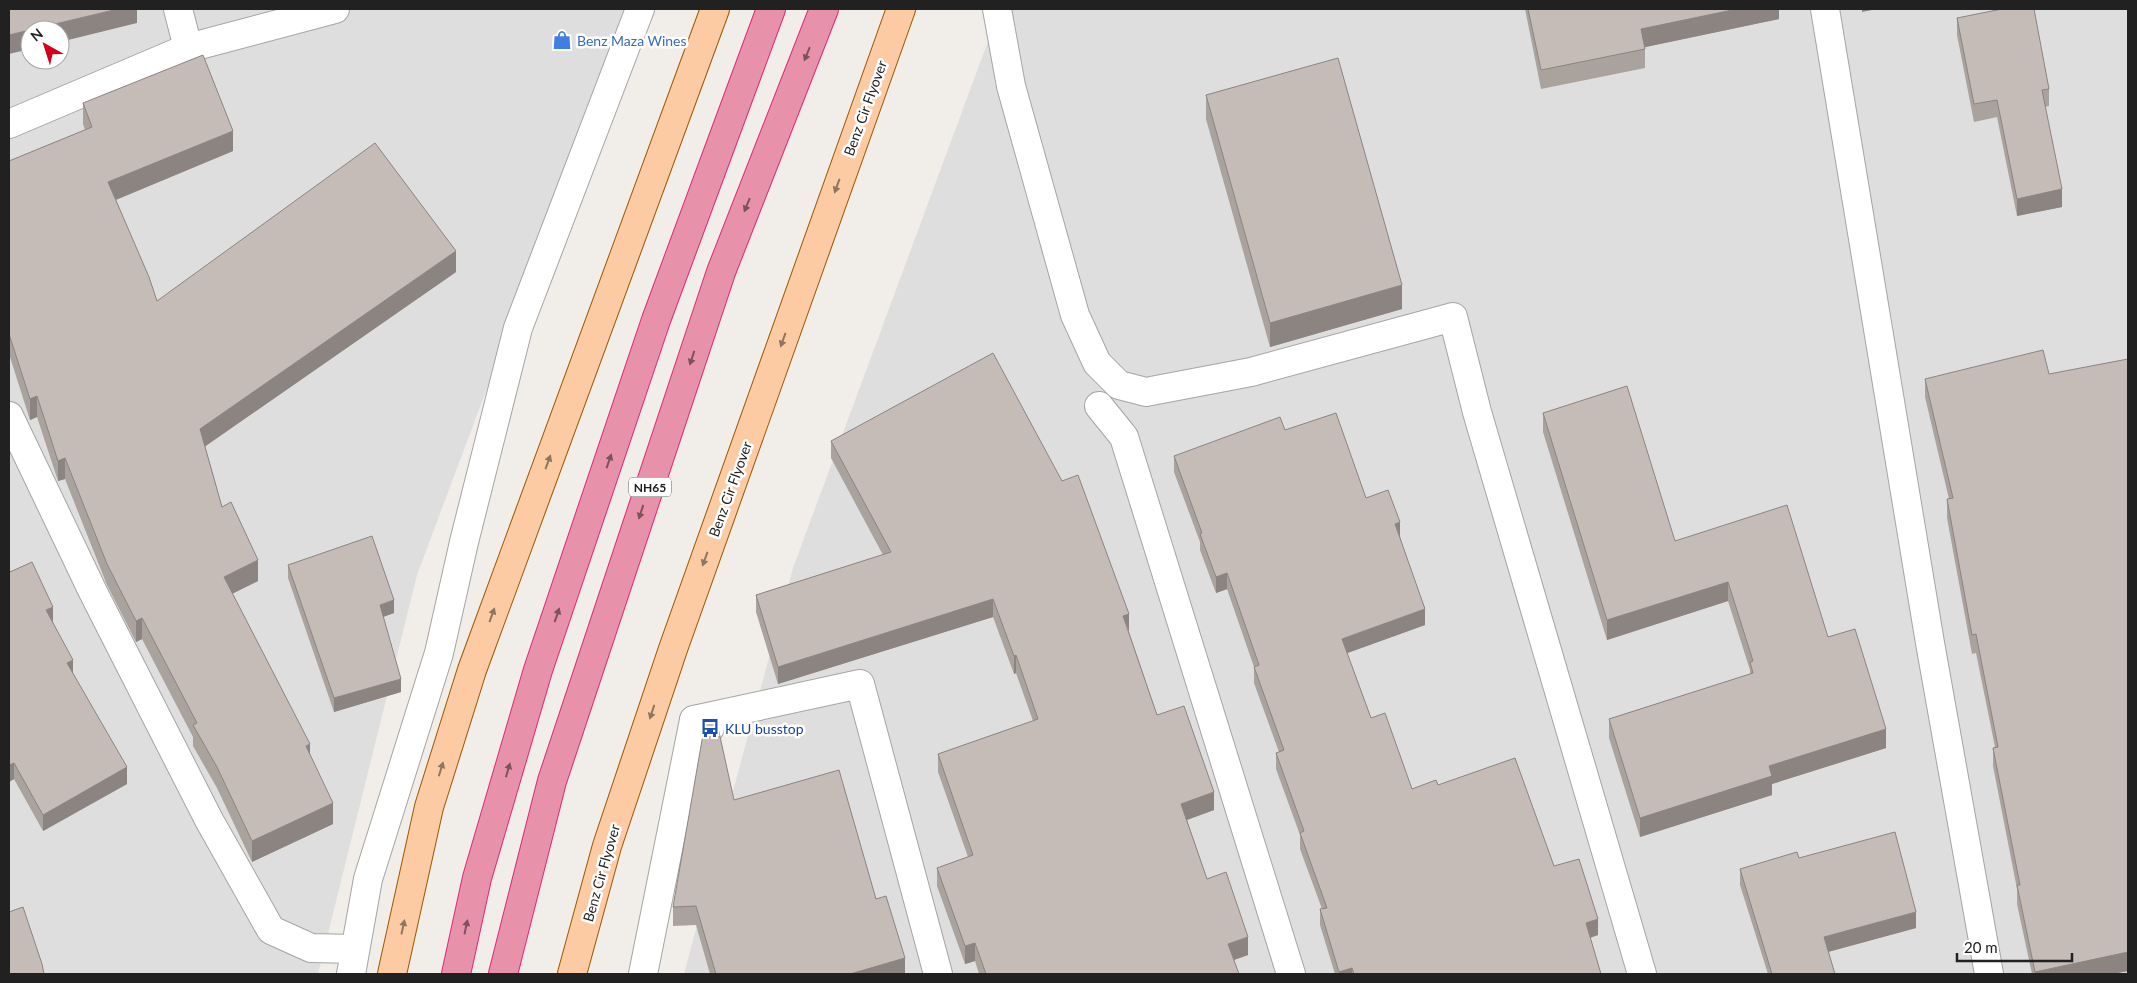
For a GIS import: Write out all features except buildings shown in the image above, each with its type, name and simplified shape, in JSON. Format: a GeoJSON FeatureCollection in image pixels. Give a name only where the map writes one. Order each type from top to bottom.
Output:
{"type":"FeatureCollection","features":[{"type":"Feature","properties":{"kind":"highway"},"geometry":{"type":"LineString","coordinates":[[456,974],[477,878],[538,670],[656,320],[771,9]]}},
{"type":"Feature","properties":{"kind":"highway","name":"NH65"},"geometry":{"type":"LineString","coordinates":[[503,974],[552,782],[717,281],[824,9]]}},
{"type":"Feature","properties":{"kind":"main road"},"geometry":{"type":"LineString","coordinates":[[392,974],[429,807],[472,670],[715,9]]}},
{"type":"Feature","properties":{"kind":"main road","name":"Benz Cir Flyover"},"geometry":{"type":"LineString","coordinates":[[572,974],[607,846],[673,649],[901,9]]}},
{"type":"Feature","properties":{"kind":"street"},"geometry":{"type":"LineString","coordinates":[[178,9],[188,48]]}},
{"type":"Feature","properties":{"kind":"street"},"geometry":{"type":"LineString","coordinates":[[9,124],[188,48],[335,9]]}},
{"type":"Feature","properties":{"kind":"street"},"geometry":{"type":"LineString","coordinates":[[9,416],[93,592],[200,802],[271,930],[311,948],[353,962],[368,879],[439,653],[464,542],[518,328],[640,9]]}},
{"type":"Feature","properties":{"kind":"street"},"geometry":{"type":"LineString","coordinates":[[997,9],[1011,86],[1074,315],[1097,363],[1119,385],[1146,392],[1250,372],[1453,317],[1477,412],[1642,974]]}},
{"type":"Feature","properties":{"kind":"street"},"geometry":{"type":"LineString","coordinates":[[1825,9],[1930,644],[1989,974]]}},
{"type":"Feature","properties":{"kind":"street"},"geometry":{"type":"LineString","coordinates":[[1099,406],[1124,437],[1291,974]]}},
{"type":"Feature","properties":{"kind":"street"},"geometry":{"type":"LineString","coordinates":[[643,974],[702,724],[860,684],[938,974]]}},
{"type":"Feature","properties":{"kind":"shaded area"},"geometry":{"type":"Polygon","coordinates":[[[9,9],[629,9],[417,575],[318,974],[9,974],[9,9]]]}},
{"type":"Feature","properties":{"kind":"shaded area"},"geometry":{"type":"Polygon","coordinates":[[[1000,9],[2128,9],[2128,974],[684,974],[793,568],[1000,9]]]}},
{"type":"Feature","properties":{"kind":"place","name":"Benz Maza Wines"},"geometry":{"type":"Point","coordinates":[562,40]}},
{"type":"Feature","properties":{"kind":"place","name":"KLU busstop"},"geometry":{"type":"Point","coordinates":[710,728]}}]}
